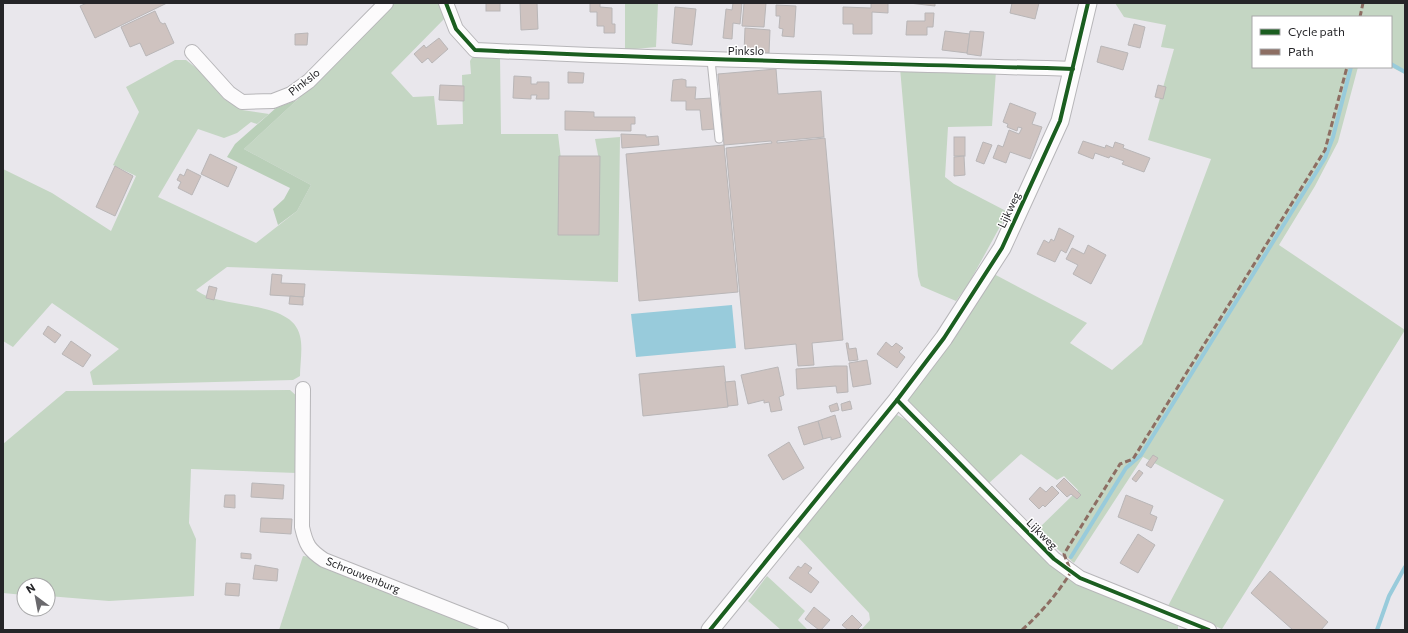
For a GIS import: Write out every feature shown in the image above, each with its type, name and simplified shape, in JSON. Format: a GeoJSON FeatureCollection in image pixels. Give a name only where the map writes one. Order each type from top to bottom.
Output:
{"type":"FeatureCollection","features":[{"type":"Feature","properties":{"kind":"street","name":"Pinkslo"},"geometry":{"type":"LineString","coordinates":[[192,52],[229,93],[242,102],[273,100],[291,94],[308,81],[386,3]]}},
{"type":"Feature","properties":{"kind":"street","name":"Pinkslo"},"geometry":{"type":"LineString","coordinates":[[446,3],[456,29],[475,50],[711,60],[802,60],[1073,69]]}},
{"type":"Feature","properties":{"kind":"street","name":"Lijkweg"},"geometry":{"type":"LineString","coordinates":[[710,630],[897,400],[944,338],[1002,248],[1060,121],[1088,3]]}},
{"type":"Feature","properties":{"kind":"street","name":"Schrouwenburg"},"geometry":{"type":"LineString","coordinates":[[303,389],[302,527],[305,542],[313,552],[324,560],[501,630]]}},
{"type":"Feature","properties":{"kind":"street","name":"Lijkweg"},"geometry":{"type":"LineString","coordinates":[[897,400],[1054,559],[1080,578],[1209,630]]}},
{"type":"Feature","properties":{"kind":"lane"},"geometry":{"type":"LineString","coordinates":[[711,60],[719,140]]}},
{"type":"Feature","properties":{"kind":"green space"},"geometry":{"type":"Polygon","coordinates":[[[392,3],[440,3],[446,17],[391,73],[413,97],[434,96],[437,125],[463,124],[462,75],[471,74],[470,61],[475,53],[500,56],[501,134],[558,134],[561,159],[599,160],[595,139],[620,137],[618,282],[227,267],[196,290],[207,296],[270,310],[284,316],[294,324],[300,336],[301,351],[300,376],[293,380],[93,385],[90,372],[119,349],[52,303],[13,347],[3,341],[3,169],[52,193],[111,231],[136,176],[113,165],[139,112],[126,87],[175,60],[186,60],[200,71],[224,99],[242,110],[269,114],[257,124],[251,122],[237,133],[224,138],[198,129],[158,197],[256,243],[297,211],[311,185],[244,149],[297,100],[392,3]]]}},
{"type":"Feature","properties":{"kind":"green space"},"geometry":{"type":"Polygon","coordinates":[[[625,3],[658,3],[656,47],[625,50],[625,3]]]}},
{"type":"Feature","properties":{"kind":"green space"},"geometry":{"type":"Polygon","coordinates":[[[1115,3],[1405,3],[1405,74],[1392,68],[1392,16],[1252,16],[1252,68],[1358,68],[1338,142],[1315,186],[1279,245],[1405,330],[1222,629],[1168,606],[1224,500],[1143,457],[1074,563],[1036,531],[1078,490],[1064,476],[1057,480],[1021,454],[988,484],[909,404],[907,394],[992,273],[1087,323],[1070,343],[1112,370],[1142,344],[1211,159],[1148,140],[1174,49],[1161,47],[1166,25],[1124,17],[1115,3]]]}},
{"type":"Feature","properties":{"kind":"green space"},"geometry":{"type":"Polygon","coordinates":[[[900,68],[996,71],[992,126],[948,127],[945,177],[954,184],[1008,212],[969,283],[956,301],[921,286],[918,276],[900,68]]]}},
{"type":"Feature","properties":{"kind":"green space"},"geometry":{"type":"Polygon","coordinates":[[[297,100],[244,149],[311,185],[297,211],[278,225],[273,209],[284,199],[290,188],[227,157],[235,144],[276,108],[297,100]]]}},
{"type":"Feature","properties":{"kind":"green space"},"geometry":{"type":"Polygon","coordinates":[[[290,390],[299,398],[297,473],[191,469],[189,523],[196,539],[194,596],[109,601],[56,597],[56,577],[16,577],[16,594],[3,593],[3,444],[66,391],[290,390]]]}},
{"type":"Feature","properties":{"kind":"green space"},"geometry":{"type":"Polygon","coordinates":[[[897,415],[906,420],[1043,553],[1178,623],[1178,630],[861,630],[870,620],[869,613],[797,536],[889,418],[897,415]]]}},
{"type":"Feature","properties":{"kind":"green space"},"geometry":{"type":"Polygon","coordinates":[[[303,556],[312,557],[494,630],[279,630],[303,556]]]}},
{"type":"Feature","properties":{"kind":"green space"},"geometry":{"type":"Polygon","coordinates":[[[767,576],[805,611],[798,620],[808,630],[781,630],[748,601],[767,576]]]}},
{"type":"Feature","properties":{"kind":"water"},"geometry":{"type":"Polygon","coordinates":[[[732,305],[736,348],[636,357],[631,314],[732,305]]]}},
{"type":"Feature","properties":{"kind":"building"},"geometry":{"type":"Polygon","coordinates":[[[87,3],[167,3],[95,38],[80,6],[87,3]]]}},
{"type":"Feature","properties":{"kind":"building"},"geometry":{"type":"Polygon","coordinates":[[[486,3],[500,3],[500,11],[486,11],[486,3]]]}},
{"type":"Feature","properties":{"kind":"building"},"geometry":{"type":"Polygon","coordinates":[[[520,3],[537,3],[538,29],[521,30],[520,3]]]}},
{"type":"Feature","properties":{"kind":"building"},"geometry":{"type":"Polygon","coordinates":[[[590,3],[600,3],[600,7],[612,8],[612,24],[615,24],[615,33],[604,33],[604,26],[597,26],[597,12],[590,12],[590,3]]]}},
{"type":"Feature","properties":{"kind":"building"},"geometry":{"type":"Polygon","coordinates":[[[733,3],[742,3],[740,24],[733,23],[732,39],[723,38],[726,9],[732,10],[733,3]]]}},
{"type":"Feature","properties":{"kind":"building"},"geometry":{"type":"Polygon","coordinates":[[[744,3],[766,3],[764,27],[742,26],[744,3]]]}},
{"type":"Feature","properties":{"kind":"building"},"geometry":{"type":"Polygon","coordinates":[[[871,3],[888,3],[888,13],[872,12],[872,34],[853,34],[853,24],[843,24],[843,7],[871,8],[871,3]]]}},
{"type":"Feature","properties":{"kind":"building"},"geometry":{"type":"Polygon","coordinates":[[[909,3],[935,3],[935,6],[909,3]]]}},
{"type":"Feature","properties":{"kind":"building"},"geometry":{"type":"Polygon","coordinates":[[[1012,3],[1039,3],[1035,19],[1010,13],[1012,3]]]}},
{"type":"Feature","properties":{"kind":"building"},"geometry":{"type":"Polygon","coordinates":[[[776,5],[796,6],[794,37],[782,36],[783,29],[779,28],[780,16],[776,16],[776,5]]]}},
{"type":"Feature","properties":{"kind":"building"},"geometry":{"type":"Polygon","coordinates":[[[675,7],[696,9],[692,45],[672,43],[675,7]]]}},
{"type":"Feature","properties":{"kind":"building"},"geometry":{"type":"Polygon","coordinates":[[[155,11],[160,22],[163,24],[165,23],[174,43],[146,56],[140,43],[130,47],[121,27],[155,11]]]}},
{"type":"Feature","properties":{"kind":"building"},"geometry":{"type":"Polygon","coordinates":[[[925,13],[934,13],[933,27],[927,27],[927,35],[906,35],[907,21],[925,21],[925,13]]]}},
{"type":"Feature","properties":{"kind":"building"},"geometry":{"type":"Polygon","coordinates":[[[1134,24],[1145,27],[1140,48],[1128,45],[1134,24]]]}},
{"type":"Feature","properties":{"kind":"building"},"geometry":{"type":"Polygon","coordinates":[[[745,28],[770,30],[769,53],[744,52],[745,28]]]}},
{"type":"Feature","properties":{"kind":"building"},"geometry":{"type":"Polygon","coordinates":[[[945,31],[970,34],[967,53],[942,50],[945,31]]]}},
{"type":"Feature","properties":{"kind":"building"},"geometry":{"type":"Polygon","coordinates":[[[970,31],[984,32],[981,56],[967,54],[970,31]]]}},
{"type":"Feature","properties":{"kind":"building"},"geometry":{"type":"Polygon","coordinates":[[[308,33],[307,45],[295,45],[295,34],[308,33]]]}},
{"type":"Feature","properties":{"kind":"building"},"geometry":{"type":"Polygon","coordinates":[[[439,38],[448,49],[432,63],[428,58],[422,63],[414,54],[424,45],[426,48],[439,38]]]}},
{"type":"Feature","properties":{"kind":"building"},"geometry":{"type":"Polygon","coordinates":[[[1101,46],[1128,53],[1123,70],[1097,62],[1101,46]]]}},
{"type":"Feature","properties":{"kind":"building"},"geometry":{"type":"Polygon","coordinates":[[[776,69],[778,94],[821,91],[824,137],[777,141],[777,143],[825,138],[843,340],[812,343],[814,365],[798,366],[796,344],[745,349],[726,148],[772,143],[771,141],[724,145],[718,74],[776,69]]]}},
{"type":"Feature","properties":{"kind":"building"},"geometry":{"type":"Polygon","coordinates":[[[568,72],[584,73],[583,83],[568,83],[568,72]]]}},
{"type":"Feature","properties":{"kind":"building"},"geometry":{"type":"Polygon","coordinates":[[[514,76],[531,77],[531,84],[537,84],[537,82],[549,82],[549,99],[536,99],[537,95],[531,95],[531,99],[513,98],[514,76]]]}},
{"type":"Feature","properties":{"kind":"building"},"geometry":{"type":"Polygon","coordinates":[[[673,80],[686,80],[686,87],[696,87],[695,99],[712,98],[715,129],[702,130],[700,110],[686,110],[686,101],[671,101],[673,80]]]}},
{"type":"Feature","properties":{"kind":"building"},"geometry":{"type":"Polygon","coordinates":[[[440,85],[464,86],[464,101],[439,100],[440,85]]]}},
{"type":"Feature","properties":{"kind":"building"},"geometry":{"type":"Polygon","coordinates":[[[1158,85],[1166,87],[1163,99],[1155,97],[1158,85]]]}},
{"type":"Feature","properties":{"kind":"building"},"geometry":{"type":"Polygon","coordinates":[[[1010,103],[1036,113],[1032,124],[1042,127],[1030,159],[1010,152],[1006,163],[993,158],[998,145],[1003,147],[1009,130],[1019,134],[1022,128],[1018,127],[1017,131],[1007,127],[1008,124],[1003,122],[1010,103]]]}},
{"type":"Feature","properties":{"kind":"building"},"geometry":{"type":"Polygon","coordinates":[[[565,111],[594,112],[594,117],[635,117],[635,124],[631,124],[631,131],[565,130],[565,111]]]}},
{"type":"Feature","properties":{"kind":"building"},"geometry":{"type":"Polygon","coordinates":[[[621,134],[646,135],[646,137],[658,136],[659,145],[622,148],[621,134]]]}},
{"type":"Feature","properties":{"kind":"building"},"geometry":{"type":"Polygon","coordinates":[[[954,137],[965,137],[965,156],[954,156],[954,137]]]}},
{"type":"Feature","properties":{"kind":"building"},"geometry":{"type":"Polygon","coordinates":[[[1083,141],[1105,148],[1106,145],[1113,148],[1115,142],[1124,145],[1123,148],[1150,158],[1144,172],[1122,164],[1124,161],[1110,156],[1109,158],[1095,153],[1093,159],[1078,153],[1083,141]]]}},
{"type":"Feature","properties":{"kind":"building"},"geometry":{"type":"Polygon","coordinates":[[[983,142],[992,145],[984,164],[976,161],[983,142]]]}},
{"type":"Feature","properties":{"kind":"building"},"geometry":{"type":"Polygon","coordinates":[[[724,145],[738,292],[639,301],[626,154],[724,145]]]}},
{"type":"Feature","properties":{"kind":"building"},"geometry":{"type":"Polygon","coordinates":[[[210,154],[237,167],[228,187],[201,174],[210,154]]]}},
{"type":"Feature","properties":{"kind":"building"},"geometry":{"type":"Polygon","coordinates":[[[559,156],[600,156],[599,235],[558,235],[559,156]]]}},
{"type":"Feature","properties":{"kind":"building"},"geometry":{"type":"Polygon","coordinates":[[[964,156],[965,175],[954,176],[954,157],[964,156]]]}},
{"type":"Feature","properties":{"kind":"building"},"geometry":{"type":"Polygon","coordinates":[[[115,166],[133,176],[115,216],[96,207],[115,166]]]}},
{"type":"Feature","properties":{"kind":"building"},"geometry":{"type":"Polygon","coordinates":[[[187,169],[201,176],[192,195],[178,188],[181,182],[177,180],[180,174],[184,176],[187,169]]]}},
{"type":"Feature","properties":{"kind":"building"},"geometry":{"type":"Polygon","coordinates":[[[1059,228],[1074,236],[1066,253],[1061,250],[1055,262],[1037,254],[1044,240],[1049,243],[1051,239],[1054,241],[1059,228]]]}},
{"type":"Feature","properties":{"kind":"building"},"geometry":{"type":"Polygon","coordinates":[[[1088,245],[1106,255],[1091,284],[1073,274],[1078,265],[1066,259],[1072,248],[1084,254],[1088,245]]]}},
{"type":"Feature","properties":{"kind":"building"},"geometry":{"type":"Polygon","coordinates":[[[272,274],[282,275],[281,283],[305,284],[304,297],[270,295],[272,274]]]}},
{"type":"Feature","properties":{"kind":"building"},"geometry":{"type":"Polygon","coordinates":[[[209,286],[217,288],[214,300],[206,298],[209,286]]]}},
{"type":"Feature","properties":{"kind":"building"},"geometry":{"type":"Polygon","coordinates":[[[290,296],[303,297],[303,305],[289,304],[290,296]]]}},
{"type":"Feature","properties":{"kind":"building"},"geometry":{"type":"Polygon","coordinates":[[[48,326],[61,335],[55,343],[43,334],[48,326]]]}},
{"type":"Feature","properties":{"kind":"building"},"geometry":{"type":"Polygon","coordinates":[[[71,341],[91,355],[83,367],[62,354],[71,341]]]}},
{"type":"Feature","properties":{"kind":"building"},"geometry":{"type":"Polygon","coordinates":[[[886,342],[892,347],[896,343],[903,348],[899,352],[905,357],[897,368],[877,354],[886,342]]]}},
{"type":"Feature","properties":{"kind":"building"},"geometry":{"type":"Polygon","coordinates":[[[846,343],[848,343],[849,349],[856,348],[858,360],[849,361],[846,343]]]}},
{"type":"Feature","properties":{"kind":"building"},"geometry":{"type":"Polygon","coordinates":[[[867,360],[871,384],[853,387],[849,363],[867,360]]]}},
{"type":"Feature","properties":{"kind":"building"},"geometry":{"type":"Polygon","coordinates":[[[724,366],[728,407],[643,416],[639,374],[724,366]]]}},
{"type":"Feature","properties":{"kind":"building"},"geometry":{"type":"Polygon","coordinates":[[[847,366],[848,392],[837,393],[836,386],[797,389],[796,369],[847,366]]]}},
{"type":"Feature","properties":{"kind":"building"},"geometry":{"type":"Polygon","coordinates":[[[778,367],[784,395],[779,397],[782,410],[771,412],[769,402],[764,403],[764,400],[748,404],[741,375],[778,367]]]}},
{"type":"Feature","properties":{"kind":"building"},"geometry":{"type":"Polygon","coordinates":[[[735,381],[738,405],[728,406],[725,382],[735,381]]]}},
{"type":"Feature","properties":{"kind":"building"},"geometry":{"type":"Polygon","coordinates":[[[850,401],[852,409],[842,411],[841,404],[850,401]]]}},
{"type":"Feature","properties":{"kind":"building"},"geometry":{"type":"Polygon","coordinates":[[[837,403],[839,410],[831,412],[829,406],[837,403]]]}},
{"type":"Feature","properties":{"kind":"building"},"geometry":{"type":"Polygon","coordinates":[[[835,415],[841,437],[831,440],[831,437],[823,439],[818,421],[835,415]]]}},
{"type":"Feature","properties":{"kind":"building"},"geometry":{"type":"Polygon","coordinates":[[[818,421],[823,439],[804,445],[798,427],[818,421]]]}},
{"type":"Feature","properties":{"kind":"building"},"geometry":{"type":"Polygon","coordinates":[[[789,442],[804,468],[783,480],[768,455],[789,442]]]}},
{"type":"Feature","properties":{"kind":"building"},"geometry":{"type":"Polygon","coordinates":[[[1153,455],[1158,458],[1151,468],[1146,465],[1153,455]]]}},
{"type":"Feature","properties":{"kind":"building"},"geometry":{"type":"Polygon","coordinates":[[[1139,470],[1143,473],[1136,482],[1132,479],[1139,470]]]}},
{"type":"Feature","properties":{"kind":"building"},"geometry":{"type":"Polygon","coordinates":[[[1064,478],[1081,495],[1077,499],[1071,494],[1067,497],[1056,486],[1064,478]]]}},
{"type":"Feature","properties":{"kind":"building"},"geometry":{"type":"Polygon","coordinates":[[[252,483],[284,485],[283,499],[251,497],[252,483]]]}},
{"type":"Feature","properties":{"kind":"building"},"geometry":{"type":"Polygon","coordinates":[[[1052,486],[1059,493],[1045,507],[1043,505],[1039,509],[1029,499],[1040,487],[1046,492],[1052,486]]]}},
{"type":"Feature","properties":{"kind":"building"},"geometry":{"type":"Polygon","coordinates":[[[225,495],[235,495],[235,508],[224,507],[225,495]]]}},
{"type":"Feature","properties":{"kind":"building"},"geometry":{"type":"Polygon","coordinates":[[[1126,495],[1153,506],[1150,514],[1157,517],[1152,531],[1118,517],[1126,495]]]}},
{"type":"Feature","properties":{"kind":"building"},"geometry":{"type":"Polygon","coordinates":[[[261,518],[292,519],[291,534],[260,532],[261,518]]]}},
{"type":"Feature","properties":{"kind":"building"},"geometry":{"type":"Polygon","coordinates":[[[1138,534],[1155,545],[1138,573],[1120,563],[1138,534]]]}},
{"type":"Feature","properties":{"kind":"building"},"geometry":{"type":"Polygon","coordinates":[[[241,553],[251,554],[251,559],[241,558],[241,553]]]}},
{"type":"Feature","properties":{"kind":"building"},"geometry":{"type":"Polygon","coordinates":[[[805,563],[812,568],[808,573],[819,582],[811,593],[789,578],[798,566],[801,568],[805,563]]]}},
{"type":"Feature","properties":{"kind":"building"},"geometry":{"type":"Polygon","coordinates":[[[255,565],[278,569],[277,581],[253,579],[255,565]]]}},
{"type":"Feature","properties":{"kind":"building"},"geometry":{"type":"Polygon","coordinates":[[[1270,571],[1328,622],[1321,630],[1293,630],[1251,593],[1270,571]]]}},
{"type":"Feature","properties":{"kind":"building"},"geometry":{"type":"Polygon","coordinates":[[[226,583],[240,584],[239,596],[225,595],[226,583]]]}},
{"type":"Feature","properties":{"kind":"building"},"geometry":{"type":"Polygon","coordinates":[[[814,607],[830,620],[821,630],[805,619],[814,607]]]}},
{"type":"Feature","properties":{"kind":"building"},"geometry":{"type":"Polygon","coordinates":[[[852,615],[862,625],[857,630],[848,630],[842,625],[852,615]]]}},
{"type":"Feature","properties":{"kind":"waterway"},"geometry":{"type":"LineString","coordinates":[[1392,65],[1405,72]]}},
{"type":"Feature","properties":{"kind":"waterway"},"geometry":{"type":"LineString","coordinates":[[1071,557],[1126,468],[1141,455],[1325,158],[1333,137],[1351,68]]}},
{"type":"Feature","properties":{"kind":"waterway"},"geometry":{"type":"LineString","coordinates":[[1377,630],[1389,596],[1405,567]]}},
{"type":"Feature","properties":{"kind":"marked path"},"geometry":{"type":"LineString","coordinates":[[1360,16],[1363,3]]}},
{"type":"Feature","properties":{"kind":"marked path"},"geometry":{"type":"LineString","coordinates":[[1022,630],[1036,617],[1061,588],[1071,572],[1064,554],[1120,464],[1133,459],[1325,150],[1347,68]]}},
{"type":"Feature","properties":{"kind":"cycle path"},"geometry":{"type":"LineString","coordinates":[[446,3],[456,29],[475,50],[699,59],[1073,69]]}},
{"type":"Feature","properties":{"kind":"cycle path"},"geometry":{"type":"LineString","coordinates":[[710,630],[897,400],[944,338],[1002,248],[1060,121],[1088,3]]}},
{"type":"Feature","properties":{"kind":"cycle path"},"geometry":{"type":"LineString","coordinates":[[897,400],[1054,559],[1080,578],[1209,630]]}}]}
